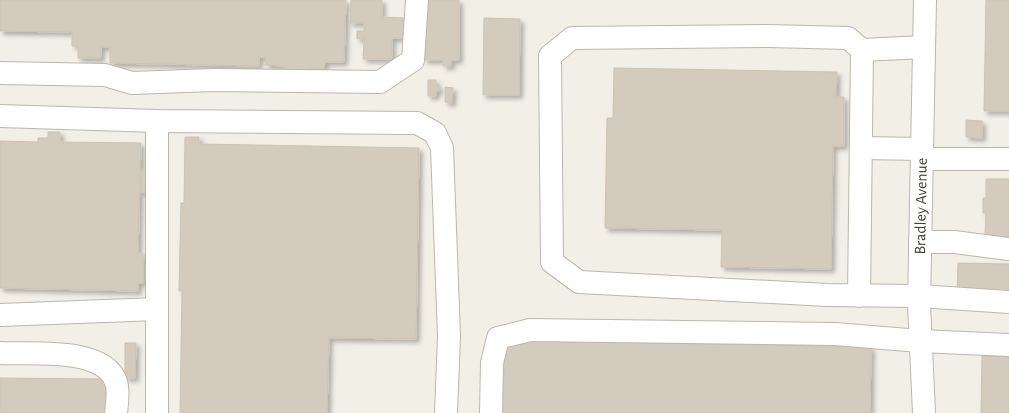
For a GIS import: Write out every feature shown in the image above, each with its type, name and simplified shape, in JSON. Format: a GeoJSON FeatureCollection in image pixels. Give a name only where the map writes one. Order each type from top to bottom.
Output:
{"type":"FeatureCollection","features":[{"type":"Feature","properties":{"kind":"street"},"geometry":{"type":"LineString","coordinates":[[0,73],[105,76],[132,83],[214,80],[380,82],[413,60],[417,0]]}},
{"type":"Feature","properties":{"kind":"street","name":"Bradley Avenue"},"geometry":{"type":"LineString","coordinates":[[924,413],[919,296],[925,0]]}},
{"type":"Feature","properties":{"kind":"street"},"geometry":{"type":"LineString","coordinates":[[924,47],[862,50],[848,38],[769,36],[572,38],[550,56],[552,262],[579,282],[859,296],[919,296],[1009,302]]}},
{"type":"Feature","properties":{"kind":"street"},"geometry":{"type":"LineString","coordinates":[[859,296],[862,50]]}},
{"type":"Feature","properties":{"kind":"street"},"geometry":{"type":"LineString","coordinates":[[0,116],[157,121],[417,123],[435,133],[442,148],[449,336],[446,413]]}},
{"type":"Feature","properties":{"kind":"street"},"geometry":{"type":"LineString","coordinates":[[157,121],[157,413]]}},
{"type":"Feature","properties":{"kind":"street"},"geometry":{"type":"LineString","coordinates":[[862,148],[922,154],[1009,159]]}},
{"type":"Feature","properties":{"kind":"street"},"geometry":{"type":"LineString","coordinates":[[920,242],[954,242],[1009,249]]}},
{"type":"Feature","properties":{"kind":"street"},"geometry":{"type":"LineString","coordinates":[[0,315],[157,309]]}},
{"type":"Feature","properties":{"kind":"street"},"geometry":{"type":"LineString","coordinates":[[491,413],[492,363],[498,338],[530,330],[835,334],[920,341],[1009,345]]}},
{"type":"Feature","properties":{"kind":"street"},"geometry":{"type":"LineString","coordinates":[[0,353],[54,353],[83,358],[103,365],[111,372],[117,383],[116,413]]}},
{"type":"Feature","properties":{"kind":"building"},"geometry":{"type":"Polygon","coordinates":[[[0,0],[346,0],[344,62],[325,62],[324,69],[309,69],[309,74],[285,73],[285,66],[265,65],[266,58],[259,57],[259,66],[110,63],[110,47],[101,47],[101,58],[78,58],[78,46],[72,46],[72,32],[0,31],[0,0]]]}},
{"type":"Feature","properties":{"kind":"building"},"geometry":{"type":"Polygon","coordinates":[[[351,0],[382,0],[382,17],[404,18],[404,38],[392,38],[392,59],[363,59],[364,39],[357,39],[357,31],[364,31],[364,23],[350,23],[351,0]]]}},
{"type":"Feature","properties":{"kind":"building"},"geometry":{"type":"Polygon","coordinates":[[[426,0],[459,0],[459,60],[451,60],[451,66],[443,66],[443,60],[424,60],[426,0]]]}},
{"type":"Feature","properties":{"kind":"building"},"geometry":{"type":"Polygon","coordinates":[[[986,0],[1009,0],[1009,111],[984,111],[986,0]]]}},
{"type":"Feature","properties":{"kind":"building"},"geometry":{"type":"Polygon","coordinates":[[[484,18],[520,19],[519,95],[483,95],[484,18]]]}},
{"type":"Feature","properties":{"kind":"building"},"geometry":{"type":"Polygon","coordinates":[[[614,68],[837,72],[836,97],[844,97],[844,146],[833,146],[831,269],[721,267],[722,230],[605,228],[607,118],[613,118],[614,68]]]}},
{"type":"Feature","properties":{"kind":"building"},"geometry":{"type":"Polygon","coordinates":[[[428,80],[436,80],[436,86],[439,86],[439,91],[436,91],[436,96],[428,96],[428,80]]]}},
{"type":"Feature","properties":{"kind":"building"},"geometry":{"type":"Polygon","coordinates":[[[445,87],[453,88],[452,103],[445,102],[445,87]]]}},
{"type":"Feature","properties":{"kind":"building"},"geometry":{"type":"Polygon","coordinates":[[[966,120],[982,121],[982,138],[966,137],[966,120]]]}},
{"type":"Feature","properties":{"kind":"building"},"geometry":{"type":"Polygon","coordinates":[[[48,132],[60,132],[60,142],[141,143],[138,253],[143,253],[143,283],[138,283],[138,291],[0,288],[0,141],[38,142],[38,138],[48,138],[48,132]]]}},
{"type":"Feature","properties":{"kind":"building"},"geometry":{"type":"Polygon","coordinates":[[[185,137],[199,137],[199,144],[419,148],[416,339],[329,338],[327,413],[180,413],[182,291],[179,291],[181,203],[184,203],[185,137]]]}},
{"type":"Feature","properties":{"kind":"building"},"geometry":{"type":"Polygon","coordinates":[[[142,169],[152,169],[152,192],[141,192],[142,169]]]}},
{"type":"Feature","properties":{"kind":"building"},"geometry":{"type":"Polygon","coordinates":[[[986,179],[1009,179],[1009,237],[985,236],[986,213],[983,213],[983,198],[986,198],[986,179]]]}},
{"type":"Feature","properties":{"kind":"building"},"geometry":{"type":"Polygon","coordinates":[[[958,263],[1009,264],[1009,294],[957,293],[958,263]]]}},
{"type":"Feature","properties":{"kind":"building"},"geometry":{"type":"Polygon","coordinates":[[[512,340],[871,347],[870,413],[499,413],[498,378],[504,378],[504,348],[512,340]]]}},
{"type":"Feature","properties":{"kind":"building"},"geometry":{"type":"Polygon","coordinates":[[[125,343],[136,343],[135,378],[125,378],[125,343]]]}},
{"type":"Feature","properties":{"kind":"building"},"geometry":{"type":"Polygon","coordinates":[[[982,356],[1009,356],[1009,413],[981,413],[982,356]]]}},
{"type":"Feature","properties":{"kind":"building"},"geometry":{"type":"Polygon","coordinates":[[[0,378],[107,379],[106,413],[0,413],[0,378]]]}}]}
